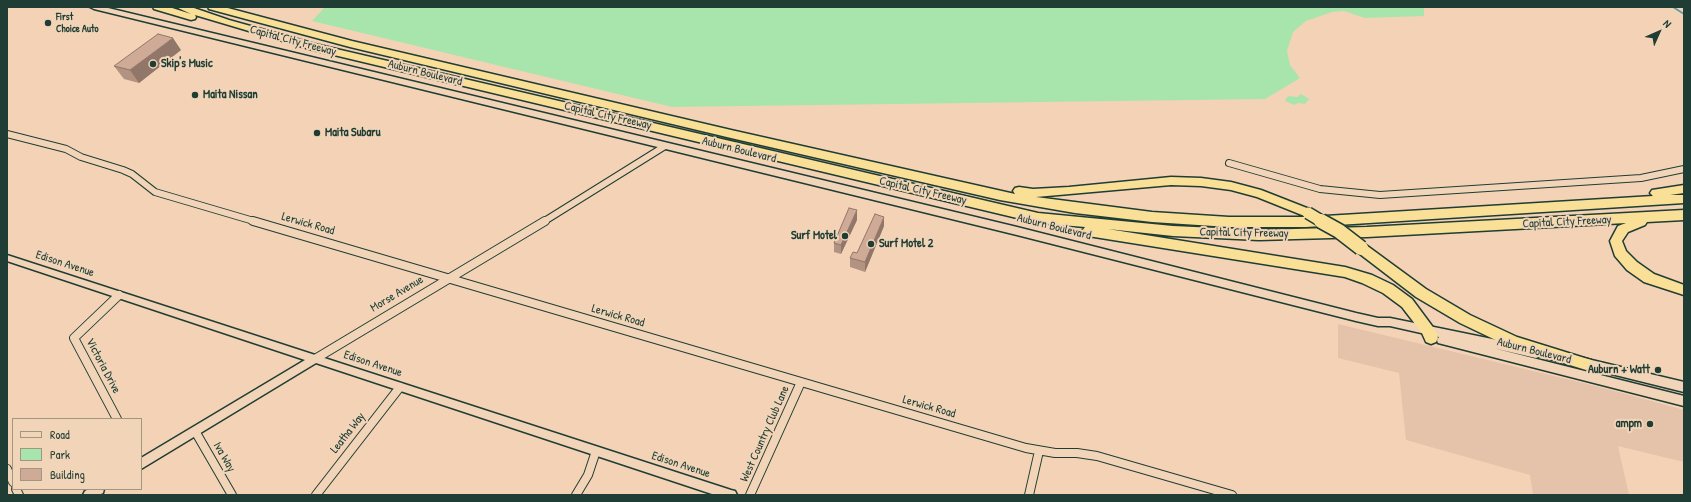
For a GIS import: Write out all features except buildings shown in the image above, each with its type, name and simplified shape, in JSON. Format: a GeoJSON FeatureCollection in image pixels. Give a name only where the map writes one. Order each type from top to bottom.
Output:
{"type":"FeatureCollection","features":[{"type":"Feature","properties":{"kind":"highway"},"geometry":{"type":"LineString","coordinates":[[158,7],[186,16],[284,39]]}},
{"type":"Feature","properties":{"kind":"highway","name":"Capital City Freeway"},"geometry":{"type":"LineString","coordinates":[[181,7],[284,39],[1038,218],[1173,231],[1259,235],[1391,231],[1684,215]]}},
{"type":"Feature","properties":{"kind":"highway","name":"Capital City Freeway"},"geometry":{"type":"LineString","coordinates":[[215,7],[350,44],[1000,196],[1075,208],[1152,217],[1229,222],[1306,222],[1684,199]]}},
{"type":"Feature","properties":{"kind":"highway"},"geometry":{"type":"LineString","coordinates":[[885,169],[1033,193],[1069,192],[1171,181],[1201,182],[1231,186],[1261,194],[1308,213],[1339,231],[1421,293],[1465,319],[1513,342],[1586,364]]}},
{"type":"Feature","properties":{"kind":"highway"},"geometry":{"type":"LineString","coordinates":[[1570,206],[1684,188]]}},
{"type":"Feature","properties":{"kind":"highway"},"geometry":{"type":"LineString","coordinates":[[1667,216],[1631,225],[1623,229],[1616,241],[1617,246],[1625,259],[1639,272],[1666,285],[1684,290]]}},
{"type":"Feature","properties":{"kind":"highway"},"geometry":{"type":"LineString","coordinates":[[1038,218],[1099,233],[1345,272],[1367,279],[1388,289],[1407,303],[1430,334]]}},
{"type":"Feature","properties":{"kind":"main road","name":"Auburn Boulevard"},"geometry":{"type":"LineString","coordinates":[[94,7],[1378,322],[1388,327],[1586,364],[1684,387]]}},
{"type":"Feature","properties":{"kind":"main road","name":"Auburn Boulevard"},"geometry":{"type":"LineString","coordinates":[[1430,334],[1684,401]]}},
{"type":"Feature","properties":{"kind":"street","name":"Lerwick Road"},"geometry":{"type":"LineString","coordinates":[[7,134],[66,149],[81,157],[123,170],[132,174],[155,192],[1039,451],[1097,456],[1232,495]]}},
{"type":"Feature","properties":{"kind":"street","name":"Morse Avenue"},"geometry":{"type":"LineString","coordinates":[[142,463],[665,146]]}},
{"type":"Feature","properties":{"kind":"street"},"geometry":{"type":"LineString","coordinates":[[1229,163],[1320,189],[1380,195],[1641,178],[1684,169]]}},
{"type":"Feature","properties":{"kind":"street","name":"Edison Avenue"},"geometry":{"type":"LineString","coordinates":[[7,258],[731,495]]}},
{"type":"Feature","properties":{"kind":"street","name":"Victoria Drive"},"geometry":{"type":"LineString","coordinates":[[116,418],[74,338],[119,295]]}},
{"type":"Feature","properties":{"kind":"street","name":"West Country Club Lane"},"geometry":{"type":"LineString","coordinates":[[750,495],[801,382]]}},
{"type":"Feature","properties":{"kind":"street","name":"Leatha Way"},"geometry":{"type":"LineString","coordinates":[[316,495],[400,387]]}},
{"type":"Feature","properties":{"kind":"street","name":"Iva Way"},"geometry":{"type":"LineString","coordinates":[[195,431],[232,495]]}},
{"type":"Feature","properties":{"kind":"street"},"geometry":{"type":"LineString","coordinates":[[576,495],[588,476],[596,451]]}},
{"type":"Feature","properties":{"kind":"street"},"geometry":{"type":"LineString","coordinates":[[1029,495],[1039,451]]}},
{"type":"Feature","properties":{"kind":"street"},"geometry":{"type":"LineString","coordinates":[[7,469],[12,480]]}},
{"type":"Feature","properties":{"kind":"shaded area"},"geometry":{"type":"Polygon","coordinates":[[[1338,324],[1604,388],[1684,410],[1684,462],[1618,446],[1629,495],[1533,495],[1530,475],[1406,440],[1399,373],[1338,358],[1338,324]]]}},
{"type":"Feature","properties":{"kind":"green space"},"geometry":{"type":"Polygon","coordinates":[[[325,7],[1424,7],[1424,16],[1365,18],[1344,11],[1332,12],[1306,21],[1293,32],[1287,51],[1290,65],[1300,78],[1265,99],[672,107],[312,21],[325,7]]]}},
{"type":"Feature","properties":{"kind":"green space"},"geometry":{"type":"Polygon","coordinates":[[[1301,94],[1309,99],[1305,104],[1298,103],[1294,105],[1285,101],[1288,96],[1297,97],[1301,94]]]}},
{"type":"Feature","properties":{"kind":"waterway"},"geometry":{"type":"LineString","coordinates":[[1673,7],[1684,14]]}},
{"type":"Feature","properties":{"kind":"place","name":"First Choice Auto"},"geometry":{"type":"Point","coordinates":[48,23]}},
{"type":"Feature","properties":{"kind":"place","name":"Skip's Music"},"geometry":{"type":"Point","coordinates":[153,64]}},
{"type":"Feature","properties":{"kind":"place","name":"Maita Nissan"},"geometry":{"type":"Point","coordinates":[195,95]}},
{"type":"Feature","properties":{"kind":"place","name":"Maita Subaru"},"geometry":{"type":"Point","coordinates":[317,133]}},
{"type":"Feature","properties":{"kind":"place","name":"Surf Motel"},"geometry":{"type":"Point","coordinates":[845,236]}},
{"type":"Feature","properties":{"kind":"place","name":"Surf Motel 2"},"geometry":{"type":"Point","coordinates":[871,244]}},
{"type":"Feature","properties":{"kind":"place","name":"Auburn + Watt"},"geometry":{"type":"Point","coordinates":[1658,370]}},
{"type":"Feature","properties":{"kind":"place","name":"ampm"},"geometry":{"type":"Point","coordinates":[1650,424]}}]}
